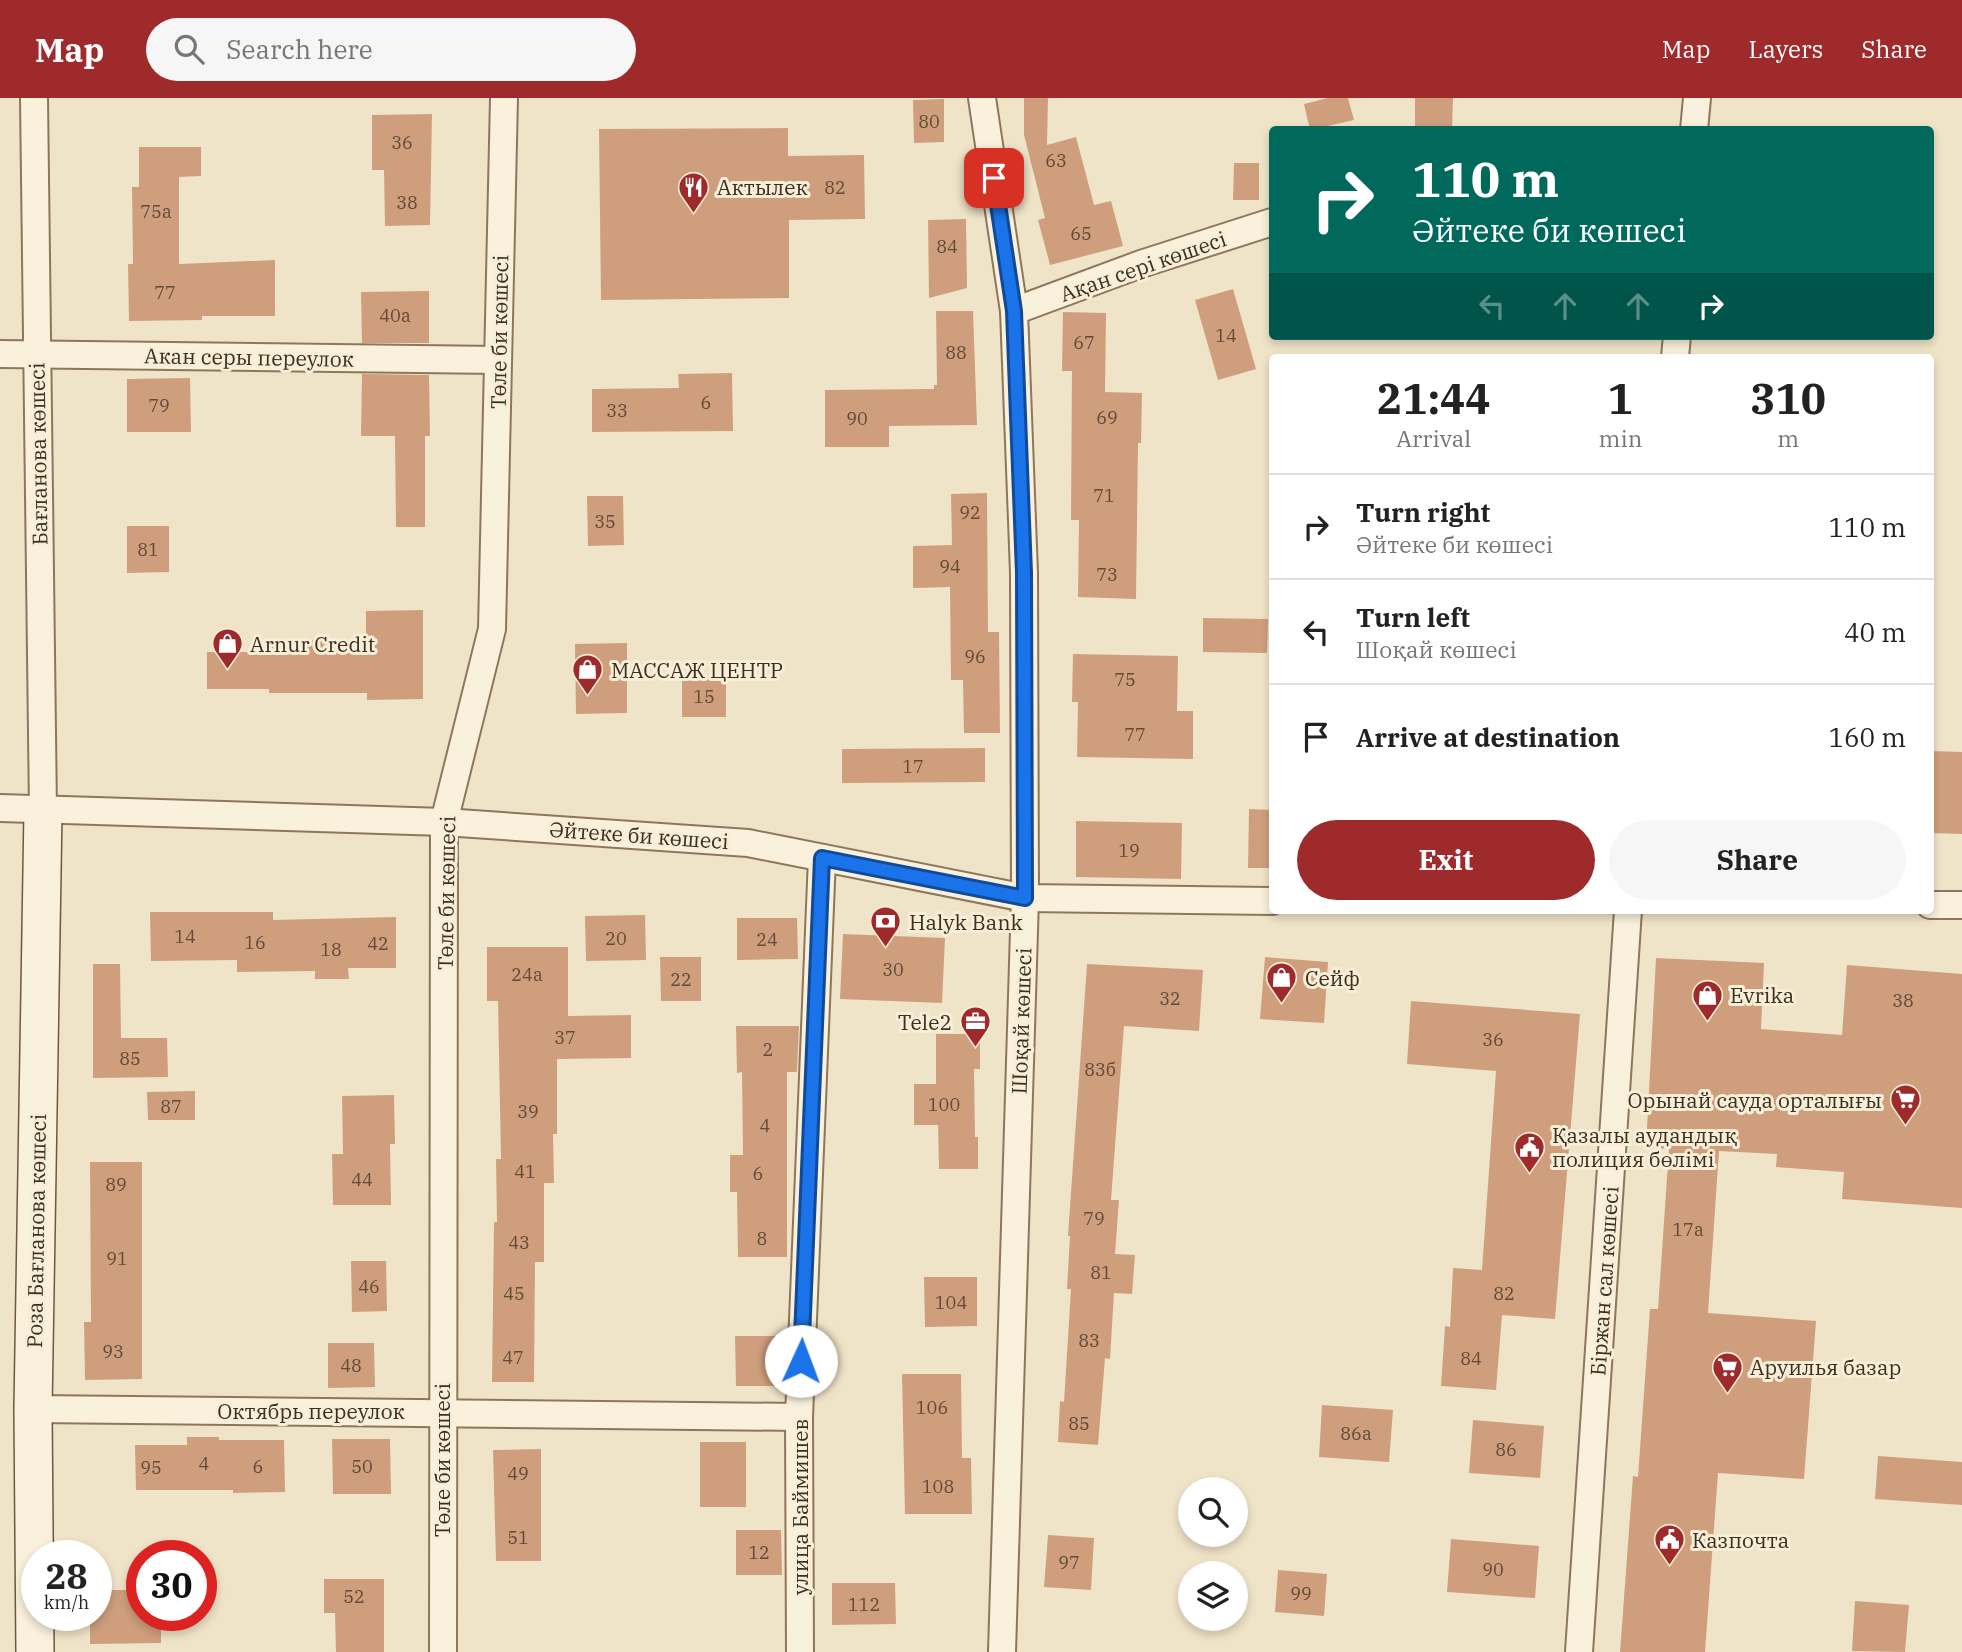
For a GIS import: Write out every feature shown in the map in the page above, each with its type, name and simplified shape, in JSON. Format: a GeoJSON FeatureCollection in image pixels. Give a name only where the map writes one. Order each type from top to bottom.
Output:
{"type":"FeatureCollection","features":[{"type":"Feature","properties":{"kind":"street","name":"Бағланова көшесі"},"geometry":{"type":"LineString","coordinates":[[34,98],[43,811]]}},
{"type":"Feature","properties":{"kind":"street","name":"Төле би көшесі"},"geometry":{"type":"LineString","coordinates":[[443,1652],[444,822],[492,629],[504,98]]}},
{"type":"Feature","properties":{"kind":"street","name":"Шоқай көшесі"},"geometry":{"type":"LineString","coordinates":[[982,98],[1014,311],[1024,573],[1025,898],[1002,1652]]}},
{"type":"Feature","properties":{"kind":"street"},"geometry":{"type":"LineString","coordinates":[[1694,126],[1697,98]]}},
{"type":"Feature","properties":{"kind":"street","name":"Ақан сері көшесі"},"geometry":{"type":"LineString","coordinates":[[1014,311],[1141,264],[1269,223]]}},
{"type":"Feature","properties":{"kind":"street","name":"Акан серы переулок"},"geometry":{"type":"LineString","coordinates":[[0,354],[498,360]]}},
{"type":"Feature","properties":{"kind":"street","name":"Әйтеке би көшесі"},"geometry":{"type":"LineString","coordinates":[[0,808],[444,822],[748,843],[1025,898],[1269,901]]}},
{"type":"Feature","properties":{"kind":"street","name":"Роза Бағланова көшесі"},"geometry":{"type":"LineString","coordinates":[[35,1652],[33,1409],[43,811]]}},
{"type":"Feature","properties":{"kind":"street","name":"улица Баймишев"},"geometry":{"type":"LineString","coordinates":[[800,1652],[799,1417],[822,858]]}},
{"type":"Feature","properties":{"kind":"street"},"geometry":{"type":"LineString","coordinates":[[1934,905],[1962,905]]}},
{"type":"Feature","properties":{"kind":"street","name":"Біржан сал көшесі"},"geometry":{"type":"LineString","coordinates":[[1579,1652],[1628,914]]}},
{"type":"Feature","properties":{"kind":"street","name":"Октябрь переулок"},"geometry":{"type":"LineString","coordinates":[[33,1409],[799,1417]]}},
{"type":"Feature","properties":{"kind":"building"},"geometry":{"type":"Polygon","coordinates":[[[1024,98],[1048,98],[1047,145],[1076,137],[1094,205],[1111,201],[1123,246],[1050,265],[1038,220],[1045,218],[1024,135],[1024,98]]]}},
{"type":"Feature","properties":{"kind":"building"},"geometry":{"type":"Polygon","coordinates":[[[1328,98],[1348,98],[1354,120],[1328,126],[1309,126],[1304,104],[1328,98]]]}},
{"type":"Feature","properties":{"kind":"building"},"geometry":{"type":"Polygon","coordinates":[[[1415,98],[1453,98],[1452,126],[1415,126],[1415,98]]]}},
{"type":"Feature","properties":{"kind":"building"},"geometry":{"type":"Polygon","coordinates":[[[944,99],[944,142],[914,143],[913,100],[944,99]]]}},
{"type":"Feature","properties":{"kind":"building"},"geometry":{"type":"Polygon","coordinates":[[[432,114],[430,225],[385,226],[384,170],[372,170],[372,115],[432,114]]]}},
{"type":"Feature","properties":{"kind":"building","name":"Актылек"},"geometry":{"type":"Polygon","coordinates":[[[788,128],[788,156],[864,155],[865,219],[789,220],[789,298],[601,300],[599,129],[788,128]]]}},
{"type":"Feature","properties":{"kind":"building"},"geometry":{"type":"Polygon","coordinates":[[[139,147],[201,147],[201,176],[179,177],[179,264],[275,260],[275,316],[202,316],[202,320],[129,321],[128,264],[133,264],[132,187],[139,187],[139,147]]]}},
{"type":"Feature","properties":{"kind":"building"},"geometry":{"type":"Polygon","coordinates":[[[1234,163],[1259,163],[1259,200],[1233,200],[1234,163]]]}},
{"type":"Feature","properties":{"kind":"building"},"geometry":{"type":"Polygon","coordinates":[[[966,219],[967,288],[929,298],[928,220],[966,219]]]}},
{"type":"Feature","properties":{"kind":"building"},"geometry":{"type":"Polygon","coordinates":[[[1233,289],[1256,369],[1218,380],[1195,300],[1233,289]]]}},
{"type":"Feature","properties":{"kind":"building"},"geometry":{"type":"Polygon","coordinates":[[[429,291],[429,343],[362,343],[361,292],[429,291]]]}},
{"type":"Feature","properties":{"kind":"building"},"geometry":{"type":"Polygon","coordinates":[[[936,311],[973,311],[977,425],[889,426],[889,447],[825,447],[825,390],[934,389],[934,385],[937,385],[936,311]]]}},
{"type":"Feature","properties":{"kind":"building"},"geometry":{"type":"Polygon","coordinates":[[[1063,312],[1106,313],[1105,392],[1142,393],[1141,443],[1138,443],[1136,599],[1078,597],[1079,520],[1071,520],[1072,371],[1062,371],[1063,312]]]}},
{"type":"Feature","properties":{"kind":"building"},"geometry":{"type":"Polygon","coordinates":[[[732,373],[733,431],[592,432],[592,389],[679,388],[678,374],[732,373]]]}},
{"type":"Feature","properties":{"kind":"building"},"geometry":{"type":"Polygon","coordinates":[[[362,374],[429,375],[430,436],[425,436],[425,527],[396,527],[395,436],[361,436],[362,374]]]}},
{"type":"Feature","properties":{"kind":"building"},"geometry":{"type":"Polygon","coordinates":[[[190,378],[191,432],[127,432],[127,379],[190,378]]]}},
{"type":"Feature","properties":{"kind":"building"},"geometry":{"type":"Polygon","coordinates":[[[987,493],[988,632],[999,632],[1000,733],[964,733],[963,680],[951,680],[950,587],[913,588],[913,546],[952,545],[951,494],[987,493]]]}},
{"type":"Feature","properties":{"kind":"building"},"geometry":{"type":"Polygon","coordinates":[[[587,496],[623,496],[624,545],[588,546],[587,496]]]}},
{"type":"Feature","properties":{"kind":"building"},"geometry":{"type":"Polygon","coordinates":[[[127,526],[169,526],[169,572],[127,573],[127,526]]]}},
{"type":"Feature","properties":{"kind":"building"},"geometry":{"type":"Polygon","coordinates":[[[423,610],[423,699],[367,700],[367,693],[269,693],[269,689],[207,689],[207,652],[269,652],[269,640],[366,640],[366,611],[423,610]]]}},
{"type":"Feature","properties":{"kind":"building"},"geometry":{"type":"Polygon","coordinates":[[[1203,618],[1268,619],[1267,653],[1203,652],[1203,618]]]}},
{"type":"Feature","properties":{"kind":"building"},"geometry":{"type":"Polygon","coordinates":[[[627,643],[627,713],[576,714],[575,644],[627,643]]]}},
{"type":"Feature","properties":{"kind":"building"},"geometry":{"type":"Polygon","coordinates":[[[1073,654],[1178,656],[1177,711],[1193,711],[1193,759],[1077,757],[1078,702],[1072,702],[1073,654]]]}},
{"type":"Feature","properties":{"kind":"building"},"geometry":{"type":"Polygon","coordinates":[[[682,676],[726,676],[726,717],[682,717],[682,676]]]}},
{"type":"Feature","properties":{"kind":"building"},"geometry":{"type":"Polygon","coordinates":[[[985,748],[985,782],[842,783],[842,749],[985,748]]]}},
{"type":"Feature","properties":{"kind":"building"},"geometry":{"type":"Polygon","coordinates":[[[1934,751],[1962,752],[1962,834],[1934,833],[1934,751]]]}},
{"type":"Feature","properties":{"kind":"building"},"geometry":{"type":"Polygon","coordinates":[[[1249,809],[1269,810],[1269,868],[1248,868],[1249,809]]]}},
{"type":"Feature","properties":{"kind":"building"},"geometry":{"type":"Polygon","coordinates":[[[1076,821],[1182,823],[1181,879],[1076,877],[1076,821]]]}},
{"type":"Feature","properties":{"kind":"building"},"geometry":{"type":"Polygon","coordinates":[[[150,912],[273,912],[273,920],[396,917],[396,968],[348,968],[349,979],[315,979],[315,971],[237,972],[237,960],[151,961],[150,912]]]}},
{"type":"Feature","properties":{"kind":"building"},"geometry":{"type":"Polygon","coordinates":[[[645,915],[646,960],[586,961],[585,916],[645,915]]]}},
{"type":"Feature","properties":{"kind":"building"},"geometry":{"type":"Polygon","coordinates":[[[737,918],[797,918],[798,959],[737,960],[737,918]]]}},
{"type":"Feature","properties":{"kind":"building"},"geometry":{"type":"Polygon","coordinates":[[[843,934],[945,938],[942,1003],[840,999],[843,934]]]}},
{"type":"Feature","properties":{"kind":"building"},"geometry":{"type":"Polygon","coordinates":[[[487,947],[568,947],[568,1016],[631,1015],[631,1058],[557,1059],[557,1134],[553,1134],[554,1183],[544,1183],[544,1262],[535,1262],[534,1382],[492,1382],[494,1222],[497,1222],[496,1159],[501,1159],[498,1001],[487,1001],[487,947]]]}},
{"type":"Feature","properties":{"kind":"building"},"geometry":{"type":"Polygon","coordinates":[[[660,957],[701,957],[701,1001],[661,1001],[660,957]]]}},
{"type":"Feature","properties":{"kind":"building"},"geometry":{"type":"Polygon","coordinates":[[[1265,957],[1328,962],[1324,1023],[1260,1019],[1265,957]]]}},
{"type":"Feature","properties":{"kind":"building"},"geometry":{"type":"Polygon","coordinates":[[[1656,958],[1764,963],[1761,1029],[1842,1035],[1847,965],[1962,974],[1962,1208],[1842,1199],[1844,1172],[1776,1167],[1777,1154],[1719,1151],[1708,1313],[1816,1321],[1804,1479],[1718,1473],[1705,1652],[1620,1652],[1633,1476],[1638,1477],[1650,1309],[1658,1309],[1669,1149],[1646,1147],[1656,958]]]}},
{"type":"Feature","properties":{"kind":"building"},"geometry":{"type":"Polygon","coordinates":[[[93,964],[120,964],[121,1038],[167,1038],[168,1077],[93,1078],[93,964]]]}},
{"type":"Feature","properties":{"kind":"building"},"geometry":{"type":"Polygon","coordinates":[[[1087,964],[1203,970],[1199,1031],[1124,1026],[1111,1200],[1119,1200],[1115,1254],[1135,1255],[1132,1294],[1114,1293],[1110,1359],[1105,1358],[1098,1445],[1058,1442],[1060,1401],[1064,1402],[1071,1289],[1067,1289],[1068,1236],[1087,964]]]}},
{"type":"Feature","properties":{"kind":"building"},"geometry":{"type":"Polygon","coordinates":[[[1411,1001],[1580,1014],[1555,1319],[1502,1315],[1496,1390],[1441,1386],[1445,1326],[1450,1327],[1453,1268],[1482,1270],[1496,1071],[1407,1064],[1411,1001]]]}},
{"type":"Feature","properties":{"kind":"building"},"geometry":{"type":"Polygon","coordinates":[[[736,1026],[799,1026],[797,1072],[787,1072],[787,1257],[738,1257],[737,1192],[730,1192],[730,1155],[743,1155],[742,1072],[737,1073],[736,1026]]]}},
{"type":"Feature","properties":{"kind":"building"},"geometry":{"type":"Polygon","coordinates":[[[936,1034],[980,1034],[980,1069],[974,1069],[978,1169],[939,1169],[938,1125],[914,1125],[914,1084],[936,1084],[936,1034]]]}},
{"type":"Feature","properties":{"kind":"building"},"geometry":{"type":"Polygon","coordinates":[[[195,1091],[195,1120],[148,1120],[147,1092],[195,1091]]]}},
{"type":"Feature","properties":{"kind":"building"},"geometry":{"type":"Polygon","coordinates":[[[394,1095],[395,1144],[390,1144],[391,1205],[333,1205],[332,1154],[343,1154],[342,1096],[394,1095]]]}},
{"type":"Feature","properties":{"kind":"building"},"geometry":{"type":"Polygon","coordinates":[[[90,1162],[142,1162],[142,1379],[85,1380],[84,1322],[91,1322],[90,1162]]]}},
{"type":"Feature","properties":{"kind":"building"},"geometry":{"type":"Polygon","coordinates":[[[351,1261],[386,1261],[387,1311],[352,1312],[351,1261]]]}},
{"type":"Feature","properties":{"kind":"building"},"geometry":{"type":"Polygon","coordinates":[[[924,1277],[977,1277],[977,1326],[925,1327],[924,1277]]]}},
{"type":"Feature","properties":{"kind":"building"},"geometry":{"type":"Polygon","coordinates":[[[735,1336],[779,1336],[779,1386],[736,1386],[735,1336]]]}},
{"type":"Feature","properties":{"kind":"building"},"geometry":{"type":"Polygon","coordinates":[[[328,1343],[374,1343],[375,1387],[328,1388],[328,1343]]]}},
{"type":"Feature","properties":{"kind":"building"},"geometry":{"type":"Polygon","coordinates":[[[902,1374],[961,1374],[962,1458],[971,1458],[972,1514],[905,1514],[902,1374]]]}},
{"type":"Feature","properties":{"kind":"building"},"geometry":{"type":"Polygon","coordinates":[[[1322,1405],[1393,1410],[1389,1462],[1319,1457],[1322,1405]]]}},
{"type":"Feature","properties":{"kind":"building"},"geometry":{"type":"Polygon","coordinates":[[[1473,1420],[1544,1426],[1540,1478],[1469,1473],[1473,1420]]]}},
{"type":"Feature","properties":{"kind":"building"},"geometry":{"type":"Polygon","coordinates":[[[187,1437],[284,1440],[285,1492],[136,1490],[135,1445],[187,1445],[187,1437]]]}},
{"type":"Feature","properties":{"kind":"building"},"geometry":{"type":"Polygon","coordinates":[[[332,1439],[390,1439],[391,1494],[333,1494],[332,1439]]]}},
{"type":"Feature","properties":{"kind":"building"},"geometry":{"type":"Polygon","coordinates":[[[700,1442],[746,1442],[746,1507],[700,1507],[700,1442]]]}},
{"type":"Feature","properties":{"kind":"building"},"geometry":{"type":"Polygon","coordinates":[[[541,1449],[541,1561],[496,1561],[493,1450],[541,1449]]]}},
{"type":"Feature","properties":{"kind":"building"},"geometry":{"type":"Polygon","coordinates":[[[1878,1456],[1962,1462],[1962,1505],[1875,1499],[1878,1456]]]}},
{"type":"Feature","properties":{"kind":"building"},"geometry":{"type":"Polygon","coordinates":[[[736,1530],[781,1530],[782,1575],[736,1575],[736,1530]]]}},
{"type":"Feature","properties":{"kind":"building"},"geometry":{"type":"Polygon","coordinates":[[[1048,1535],[1094,1538],[1091,1590],[1044,1587],[1048,1535]]]}},
{"type":"Feature","properties":{"kind":"building"},"geometry":{"type":"Polygon","coordinates":[[[1451,1539],[1539,1546],[1535,1598],[1447,1592],[1451,1539]]]}},
{"type":"Feature","properties":{"kind":"building"},"geometry":{"type":"Polygon","coordinates":[[[1278,1570],[1327,1574],[1324,1616],[1275,1612],[1278,1570]]]}},
{"type":"Feature","properties":{"kind":"building"},"geometry":{"type":"Polygon","coordinates":[[[324,1579],[384,1579],[384,1652],[336,1652],[335,1613],[324,1613],[324,1579]]]}},
{"type":"Feature","properties":{"kind":"building"},"geometry":{"type":"Polygon","coordinates":[[[832,1583],[895,1583],[896,1624],[832,1625],[832,1583]]]}},
{"type":"Feature","properties":{"kind":"building"},"geometry":{"type":"Polygon","coordinates":[[[112,1590],[126,1590],[126,1631],[161,1631],[161,1643],[90,1644],[90,1631],[112,1631],[112,1590]]]}},
{"type":"Feature","properties":{"kind":"building"},"geometry":{"type":"Polygon","coordinates":[[[1855,1601],[1909,1605],[1905,1652],[1852,1651],[1855,1601]]]}},
{"type":"Feature","properties":{"kind":"place","name":"Актылек"},"geometry":{"type":"Point","coordinates":[694,214]}},
{"type":"Feature","properties":{"kind":"place","name":"Arnur Credit"},"geometry":{"type":"Point","coordinates":[227,671]}},
{"type":"Feature","properties":{"kind":"place","name":"МАССАЖ ЦЕНТР"},"geometry":{"type":"Point","coordinates":[588,697]}},
{"type":"Feature","properties":{"kind":"place","name":"Halyk Bank"},"geometry":{"type":"Point","coordinates":[886,949]}},
{"type":"Feature","properties":{"kind":"place","name":"Сейф"},"geometry":{"type":"Point","coordinates":[1282,1005]}},
{"type":"Feature","properties":{"kind":"place","name":"Evrika"},"geometry":{"type":"Point","coordinates":[1707,1022]}},
{"type":"Feature","properties":{"kind":"place","name":"Tele2"},"geometry":{"type":"Point","coordinates":[975,1049]}},
{"type":"Feature","properties":{"kind":"place","name":"Орынай сауда орталығы"},"geometry":{"type":"Point","coordinates":[1905,1127]}},
{"type":"Feature","properties":{"kind":"place","name":"Қазалы аудандық полиция бөлімі"},"geometry":{"type":"Point","coordinates":[1529,1174]}},
{"type":"Feature","properties":{"kind":"place","name":"Аруилья базар"},"geometry":{"type":"Point","coordinates":[1727,1394]}},
{"type":"Feature","properties":{"kind":"place","name":"Казпочта"},"geometry":{"type":"Point","coordinates":[1669,1567]}},
{"type":"Feature","properties":{"kind":"route"},"geometry":{"type":"LineString","coordinates":[[801,1361],[822,858],[1025,898],[1024,573],[1014,311],[994,178]]}}]}
